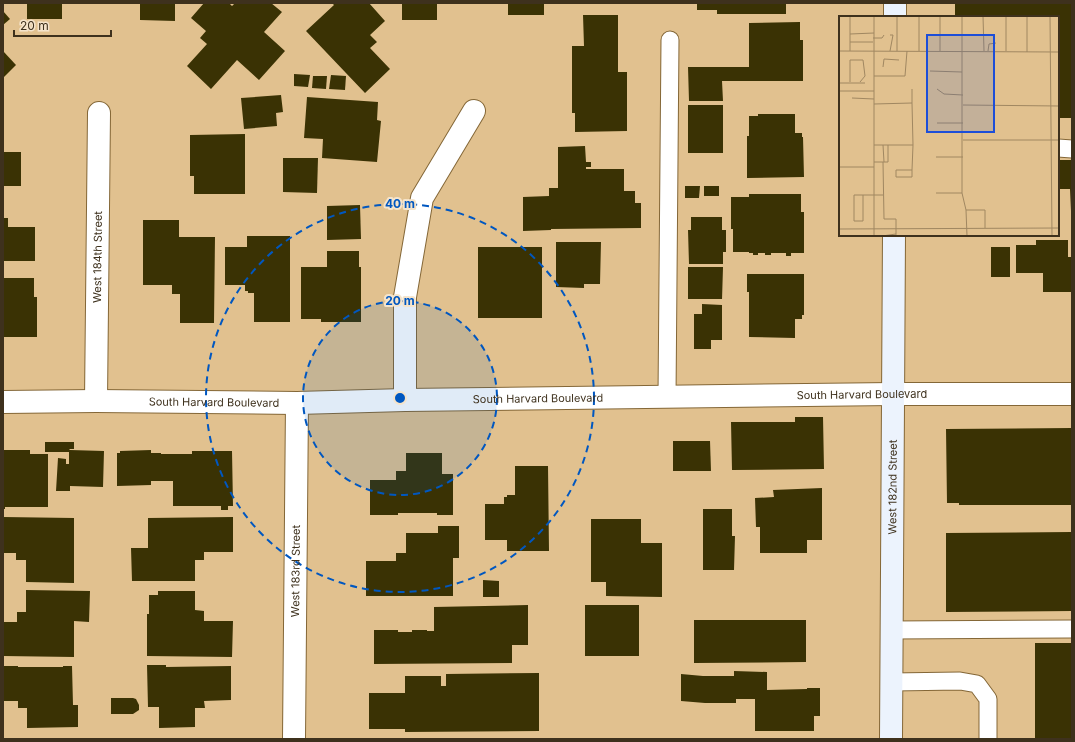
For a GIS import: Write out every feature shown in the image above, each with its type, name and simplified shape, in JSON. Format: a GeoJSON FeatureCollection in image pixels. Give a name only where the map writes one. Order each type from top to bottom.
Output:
{"type":"FeatureCollection","features":[{"type":"Feature","properties":{"kind":"main road"},"geometry":{"type":"LineString","coordinates":[[895,3],[895,16]]}},
{"type":"Feature","properties":{"kind":"main road","name":"West 182nd Street"},"geometry":{"type":"LineString","coordinates":[[892,739],[894,236]]}},
{"type":"Feature","properties":{"kind":"street"},"geometry":{"type":"LineString","coordinates":[[405,400],[405,297],[422,198],[474,112]]}},
{"type":"Feature","properties":{"kind":"street","name":"West 184th Street"},"geometry":{"type":"LineString","coordinates":[[96,401],[99,113]]}},
{"type":"Feature","properties":{"kind":"street","name":"South Harvard Boulevard"},"geometry":{"type":"LineString","coordinates":[[3,402],[96,401],[297,403],[405,400],[893,394],[1072,394]]}},
{"type":"Feature","properties":{"kind":"street","name":"West 183rd Street"},"geometry":{"type":"LineString","coordinates":[[294,739],[297,403]]}},
{"type":"Feature","properties":{"kind":"lane"},"geometry":{"type":"LineString","coordinates":[[667,397],[670,40]]}},
{"type":"Feature","properties":{"kind":"lane"},"geometry":{"type":"LineString","coordinates":[[1059,148],[1072,148]]}},
{"type":"Feature","properties":{"kind":"lane"},"geometry":{"type":"LineString","coordinates":[[892,630],[1072,629]]}},
{"type":"Feature","properties":{"kind":"lane"},"geometry":{"type":"LineString","coordinates":[[892,682],[960,681],[977,684],[988,699],[988,739]]}},
{"type":"Feature","properties":{"kind":"building"},"geometry":{"type":"Polygon","coordinates":[[[27,3],[62,3],[62,19],[27,19],[27,3]]]}},
{"type":"Feature","properties":{"kind":"building"},"geometry":{"type":"Polygon","coordinates":[[[140,3],[175,3],[175,21],[140,20],[140,3]]]}},
{"type":"Feature","properties":{"kind":"building"},"geometry":{"type":"Polygon","coordinates":[[[204,3],[229,3],[232,6],[235,3],[271,3],[282,12],[264,32],[285,51],[259,80],[237,60],[211,89],[187,66],[207,44],[200,38],[206,31],[191,18],[204,3]]]}},
{"type":"Feature","properties":{"kind":"building"},"geometry":{"type":"Polygon","coordinates":[[[332,3],[369,3],[385,21],[370,35],[377,42],[370,48],[390,69],[365,93],[306,31],[334,5],[332,3]]]}},
{"type":"Feature","properties":{"kind":"building"},"geometry":{"type":"Polygon","coordinates":[[[402,3],[437,3],[437,20],[402,20],[402,3]]]}},
{"type":"Feature","properties":{"kind":"building"},"geometry":{"type":"Polygon","coordinates":[[[508,3],[544,3],[544,15],[508,15],[508,3]]]}},
{"type":"Feature","properties":{"kind":"building"},"geometry":{"type":"Polygon","coordinates":[[[697,3],[786,3],[786,14],[717,14],[717,10],[697,10],[697,3]]]}},
{"type":"Feature","properties":{"kind":"building"},"geometry":{"type":"Polygon","coordinates":[[[955,3],[1072,3],[1072,118],[1059,118],[1059,16],[955,16],[955,3]]]}},
{"type":"Feature","properties":{"kind":"building"},"geometry":{"type":"Polygon","coordinates":[[[3,11],[10,19],[3,25],[3,11]]]}},
{"type":"Feature","properties":{"kind":"building"},"geometry":{"type":"Polygon","coordinates":[[[583,15],[618,15],[618,72],[627,72],[627,131],[575,132],[575,113],[572,113],[572,46],[584,46],[583,15]]]}},
{"type":"Feature","properties":{"kind":"building"},"geometry":{"type":"Polygon","coordinates":[[[800,22],[800,40],[803,40],[803,81],[722,81],[723,101],[689,101],[688,67],[749,67],[749,23],[800,22]]]}},
{"type":"Feature","properties":{"kind":"building"},"geometry":{"type":"Polygon","coordinates":[[[3,51],[16,65],[3,78],[3,51]]]}},
{"type":"Feature","properties":{"kind":"building"},"geometry":{"type":"Polygon","coordinates":[[[294,74],[310,75],[308,87],[294,86],[294,74]]]}},
{"type":"Feature","properties":{"kind":"building"},"geometry":{"type":"Polygon","coordinates":[[[331,75],[346,76],[345,90],[329,89],[331,75]]]}},
{"type":"Feature","properties":{"kind":"building"},"geometry":{"type":"Polygon","coordinates":[[[313,76],[327,76],[326,89],[312,88],[313,76]]]}},
{"type":"Feature","properties":{"kind":"building"},"geometry":{"type":"Polygon","coordinates":[[[281,95],[283,112],[276,113],[277,126],[244,129],[241,98],[281,95]]]}},
{"type":"Feature","properties":{"kind":"building"},"geometry":{"type":"Polygon","coordinates":[[[307,97],[378,102],[377,120],[381,121],[377,162],[322,158],[323,139],[304,138],[307,97]]]}},
{"type":"Feature","properties":{"kind":"building"},"geometry":{"type":"Polygon","coordinates":[[[688,105],[723,105],[723,153],[688,153],[688,105]]]}},
{"type":"Feature","properties":{"kind":"building"},"geometry":{"type":"Polygon","coordinates":[[[758,114],[795,114],[795,133],[802,133],[803,137],[804,177],[747,178],[747,136],[749,136],[749,116],[758,116],[758,114]]]}},
{"type":"Feature","properties":{"kind":"building"},"geometry":{"type":"Polygon","coordinates":[[[245,134],[245,194],[194,194],[194,176],[190,176],[190,135],[245,134]]]}},
{"type":"Feature","properties":{"kind":"building"},"geometry":{"type":"Polygon","coordinates":[[[585,146],[586,162],[591,162],[591,167],[586,167],[586,169],[624,169],[624,191],[635,191],[635,203],[641,203],[641,228],[551,229],[523,231],[523,197],[549,196],[549,188],[558,188],[558,147],[585,146]]]}},
{"type":"Feature","properties":{"kind":"building"},"geometry":{"type":"Polygon","coordinates":[[[3,152],[21,152],[21,186],[3,186],[3,152]]]}},
{"type":"Feature","properties":{"kind":"building"},"geometry":{"type":"Polygon","coordinates":[[[283,158],[318,158],[317,193],[283,192],[283,158]]]}},
{"type":"Feature","properties":{"kind":"building"},"geometry":{"type":"Polygon","coordinates":[[[1059,160],[1072,160],[1072,211],[1070,189],[1059,189],[1059,160]]]}},
{"type":"Feature","properties":{"kind":"building"},"geometry":{"type":"Polygon","coordinates":[[[685,186],[700,186],[699,198],[685,198],[685,186]]]}},
{"type":"Feature","properties":{"kind":"building"},"geometry":{"type":"Polygon","coordinates":[[[704,186],[719,186],[719,196],[704,196],[704,186]]]}},
{"type":"Feature","properties":{"kind":"building"},"geometry":{"type":"Polygon","coordinates":[[[749,194],[801,194],[801,212],[804,212],[804,253],[791,253],[791,256],[786,256],[786,253],[771,253],[771,255],[765,255],[765,253],[758,253],[758,255],[753,255],[753,253],[749,252],[733,252],[731,197],[749,197],[749,194]]]}},
{"type":"Feature","properties":{"kind":"building"},"geometry":{"type":"Polygon","coordinates":[[[360,205],[361,239],[327,240],[327,206],[360,205]]]}},
{"type":"Feature","properties":{"kind":"building"},"geometry":{"type":"Polygon","coordinates":[[[691,217],[722,217],[722,230],[726,230],[726,252],[723,252],[723,264],[689,264],[688,230],[691,230],[691,217]]]}},
{"type":"Feature","properties":{"kind":"building"},"geometry":{"type":"Polygon","coordinates":[[[3,218],[8,218],[8,227],[35,227],[35,261],[3,261],[3,218]]]}},
{"type":"Feature","properties":{"kind":"building"},"geometry":{"type":"Polygon","coordinates":[[[143,220],[179,220],[179,237],[215,237],[214,323],[180,323],[180,294],[172,294],[172,285],[143,285],[143,220]]]}},
{"type":"Feature","properties":{"kind":"building"},"geometry":{"type":"Polygon","coordinates":[[[247,236],[290,236],[290,322],[254,322],[254,293],[248,293],[248,291],[245,291],[245,285],[225,285],[225,247],[247,247],[247,236]]]}},
{"type":"Feature","properties":{"kind":"building"},"geometry":{"type":"Polygon","coordinates":[[[1036,240],[1068,240],[1068,257],[1072,257],[1072,292],[1043,292],[1043,273],[1016,273],[1016,245],[1036,245],[1036,240]]]}},
{"type":"Feature","properties":{"kind":"building"},"geometry":{"type":"Polygon","coordinates":[[[556,242],[601,242],[600,284],[584,284],[584,288],[556,287],[556,242]]]}},
{"type":"Feature","properties":{"kind":"building"},"geometry":{"type":"Polygon","coordinates":[[[478,247],[542,247],[542,318],[478,318],[478,247]]]}},
{"type":"Feature","properties":{"kind":"building"},"geometry":{"type":"Polygon","coordinates":[[[991,247],[1010,247],[1010,277],[991,277],[991,247]]]}},
{"type":"Feature","properties":{"kind":"building"},"geometry":{"type":"Polygon","coordinates":[[[327,251],[359,251],[359,267],[361,267],[361,322],[321,322],[321,319],[301,319],[301,267],[327,267],[327,251]]]}},
{"type":"Feature","properties":{"kind":"building"},"geometry":{"type":"Polygon","coordinates":[[[688,267],[723,267],[722,299],[688,299],[688,267]]]}},
{"type":"Feature","properties":{"kind":"building"},"geometry":{"type":"Polygon","coordinates":[[[747,274],[804,274],[804,315],[802,315],[802,319],[795,319],[795,338],[749,337],[749,292],[747,292],[747,274]]]}},
{"type":"Feature","properties":{"kind":"building"},"geometry":{"type":"Polygon","coordinates":[[[3,278],[34,278],[34,297],[37,297],[37,337],[3,337],[3,278]]]}},
{"type":"Feature","properties":{"kind":"building"},"geometry":{"type":"Polygon","coordinates":[[[702,304],[722,305],[722,340],[711,340],[711,349],[694,349],[694,314],[702,314],[702,304]]]}},
{"type":"Feature","properties":{"kind":"building"},"geometry":{"type":"Polygon","coordinates":[[[795,417],[823,417],[824,469],[732,470],[731,422],[795,422],[795,417]]]}},
{"type":"Feature","properties":{"kind":"building"},"geometry":{"type":"Polygon","coordinates":[[[1072,428],[1072,505],[959,505],[959,503],[947,503],[946,429],[1072,428]]]}},
{"type":"Feature","properties":{"kind":"building"},"geometry":{"type":"Polygon","coordinates":[[[673,441],[710,441],[711,471],[673,471],[673,441]]]}},
{"type":"Feature","properties":{"kind":"building"},"geometry":{"type":"Polygon","coordinates":[[[45,442],[74,442],[74,449],[69,449],[70,450],[104,451],[103,487],[70,486],[70,491],[56,491],[58,458],[66,459],[66,464],[69,464],[69,452],[45,452],[45,442]]]}},
{"type":"Feature","properties":{"kind":"building"},"geometry":{"type":"Polygon","coordinates":[[[3,450],[30,450],[30,454],[48,454],[48,507],[5,507],[5,509],[3,509],[3,450]]]}},
{"type":"Feature","properties":{"kind":"building"},"geometry":{"type":"Polygon","coordinates":[[[151,450],[151,453],[161,454],[192,454],[192,451],[232,451],[233,506],[228,506],[228,510],[221,510],[221,506],[173,506],[173,481],[151,481],[151,485],[117,486],[117,453],[120,453],[120,451],[151,450]]]}},
{"type":"Feature","properties":{"kind":"building"},"geometry":{"type":"Polygon","coordinates":[[[406,453],[442,453],[442,474],[453,474],[453,515],[437,515],[437,513],[398,513],[398,515],[370,515],[370,480],[396,480],[396,471],[406,471],[406,453]]]}},
{"type":"Feature","properties":{"kind":"building"},"geometry":{"type":"Polygon","coordinates":[[[515,466],[548,466],[549,551],[507,551],[507,540],[485,540],[485,504],[504,504],[504,497],[507,497],[507,495],[515,495],[515,466]]]}},
{"type":"Feature","properties":{"kind":"building"},"geometry":{"type":"Polygon","coordinates":[[[822,488],[822,540],[807,540],[807,553],[760,553],[760,527],[756,527],[755,498],[774,497],[773,490],[822,488]]]}},
{"type":"Feature","properties":{"kind":"building"},"geometry":{"type":"Polygon","coordinates":[[[703,509],[732,509],[732,536],[735,536],[734,570],[703,570],[703,509]]]}},
{"type":"Feature","properties":{"kind":"building"},"geometry":{"type":"Polygon","coordinates":[[[3,517],[74,518],[74,583],[26,582],[26,560],[16,560],[16,553],[3,553],[3,517]]]}},
{"type":"Feature","properties":{"kind":"building"},"geometry":{"type":"Polygon","coordinates":[[[233,517],[233,552],[204,552],[204,560],[195,560],[195,581],[132,581],[131,548],[148,548],[148,518],[233,517]]]}},
{"type":"Feature","properties":{"kind":"building"},"geometry":{"type":"Polygon","coordinates":[[[591,519],[641,519],[641,543],[662,543],[662,597],[606,596],[606,582],[591,582],[591,519]]]}},
{"type":"Feature","properties":{"kind":"building"},"geometry":{"type":"Polygon","coordinates":[[[438,526],[459,526],[459,558],[453,558],[453,596],[366,596],[366,561],[396,561],[396,553],[406,553],[406,533],[438,533],[438,526]]]}},
{"type":"Feature","properties":{"kind":"building"},"geometry":{"type":"Polygon","coordinates":[[[1072,532],[1072,611],[946,612],[946,533],[1072,532]]]}},
{"type":"Feature","properties":{"kind":"building"},"geometry":{"type":"Polygon","coordinates":[[[483,580],[499,581],[499,597],[483,597],[483,580]]]}},
{"type":"Feature","properties":{"kind":"building"},"geometry":{"type":"Polygon","coordinates":[[[26,590],[90,591],[89,622],[74,621],[74,657],[3,656],[3,622],[17,622],[17,612],[26,612],[26,590]]]}},
{"type":"Feature","properties":{"kind":"building"},"geometry":{"type":"Polygon","coordinates":[[[158,591],[195,591],[195,610],[204,611],[204,621],[233,621],[232,657],[147,656],[147,614],[149,614],[149,595],[158,595],[158,591]]]}},
{"type":"Feature","properties":{"kind":"building"},"geometry":{"type":"Polygon","coordinates":[[[528,605],[528,645],[512,645],[512,663],[374,664],[374,630],[398,630],[398,632],[412,632],[412,630],[434,631],[434,607],[528,605]]]}},
{"type":"Feature","properties":{"kind":"building"},"geometry":{"type":"Polygon","coordinates":[[[585,605],[639,605],[639,656],[585,656],[585,605]]]}},
{"type":"Feature","properties":{"kind":"building"},"geometry":{"type":"Polygon","coordinates":[[[694,620],[806,620],[806,662],[694,663],[694,620]]]}},
{"type":"Feature","properties":{"kind":"building"},"geometry":{"type":"Polygon","coordinates":[[[1035,643],[1072,643],[1072,739],[1035,739],[1035,643]]]}},
{"type":"Feature","properties":{"kind":"building"},"geometry":{"type":"Polygon","coordinates":[[[147,665],[166,665],[166,667],[231,666],[231,700],[204,701],[205,708],[195,708],[195,727],[159,728],[159,707],[148,707],[147,665]]]}},
{"type":"Feature","properties":{"kind":"building"},"geometry":{"type":"Polygon","coordinates":[[[3,666],[72,666],[73,705],[78,705],[78,727],[27,728],[27,708],[18,708],[18,701],[3,701],[3,666]]]}},
{"type":"Feature","properties":{"kind":"building"},"geometry":{"type":"Polygon","coordinates":[[[734,671],[767,672],[767,690],[820,688],[820,716],[814,716],[814,731],[755,731],[755,699],[736,699],[736,703],[681,701],[681,674],[734,676],[734,671]]]}},
{"type":"Feature","properties":{"kind":"building"},"geometry":{"type":"Polygon","coordinates":[[[539,673],[539,731],[405,732],[405,729],[369,729],[369,693],[405,693],[405,676],[441,676],[441,686],[446,686],[446,674],[539,673]]]}},
{"type":"Feature","properties":{"kind":"building"},"geometry":{"type":"Polygon","coordinates":[[[111,698],[136,699],[139,705],[139,710],[133,714],[111,714],[111,698]]]}}]}
